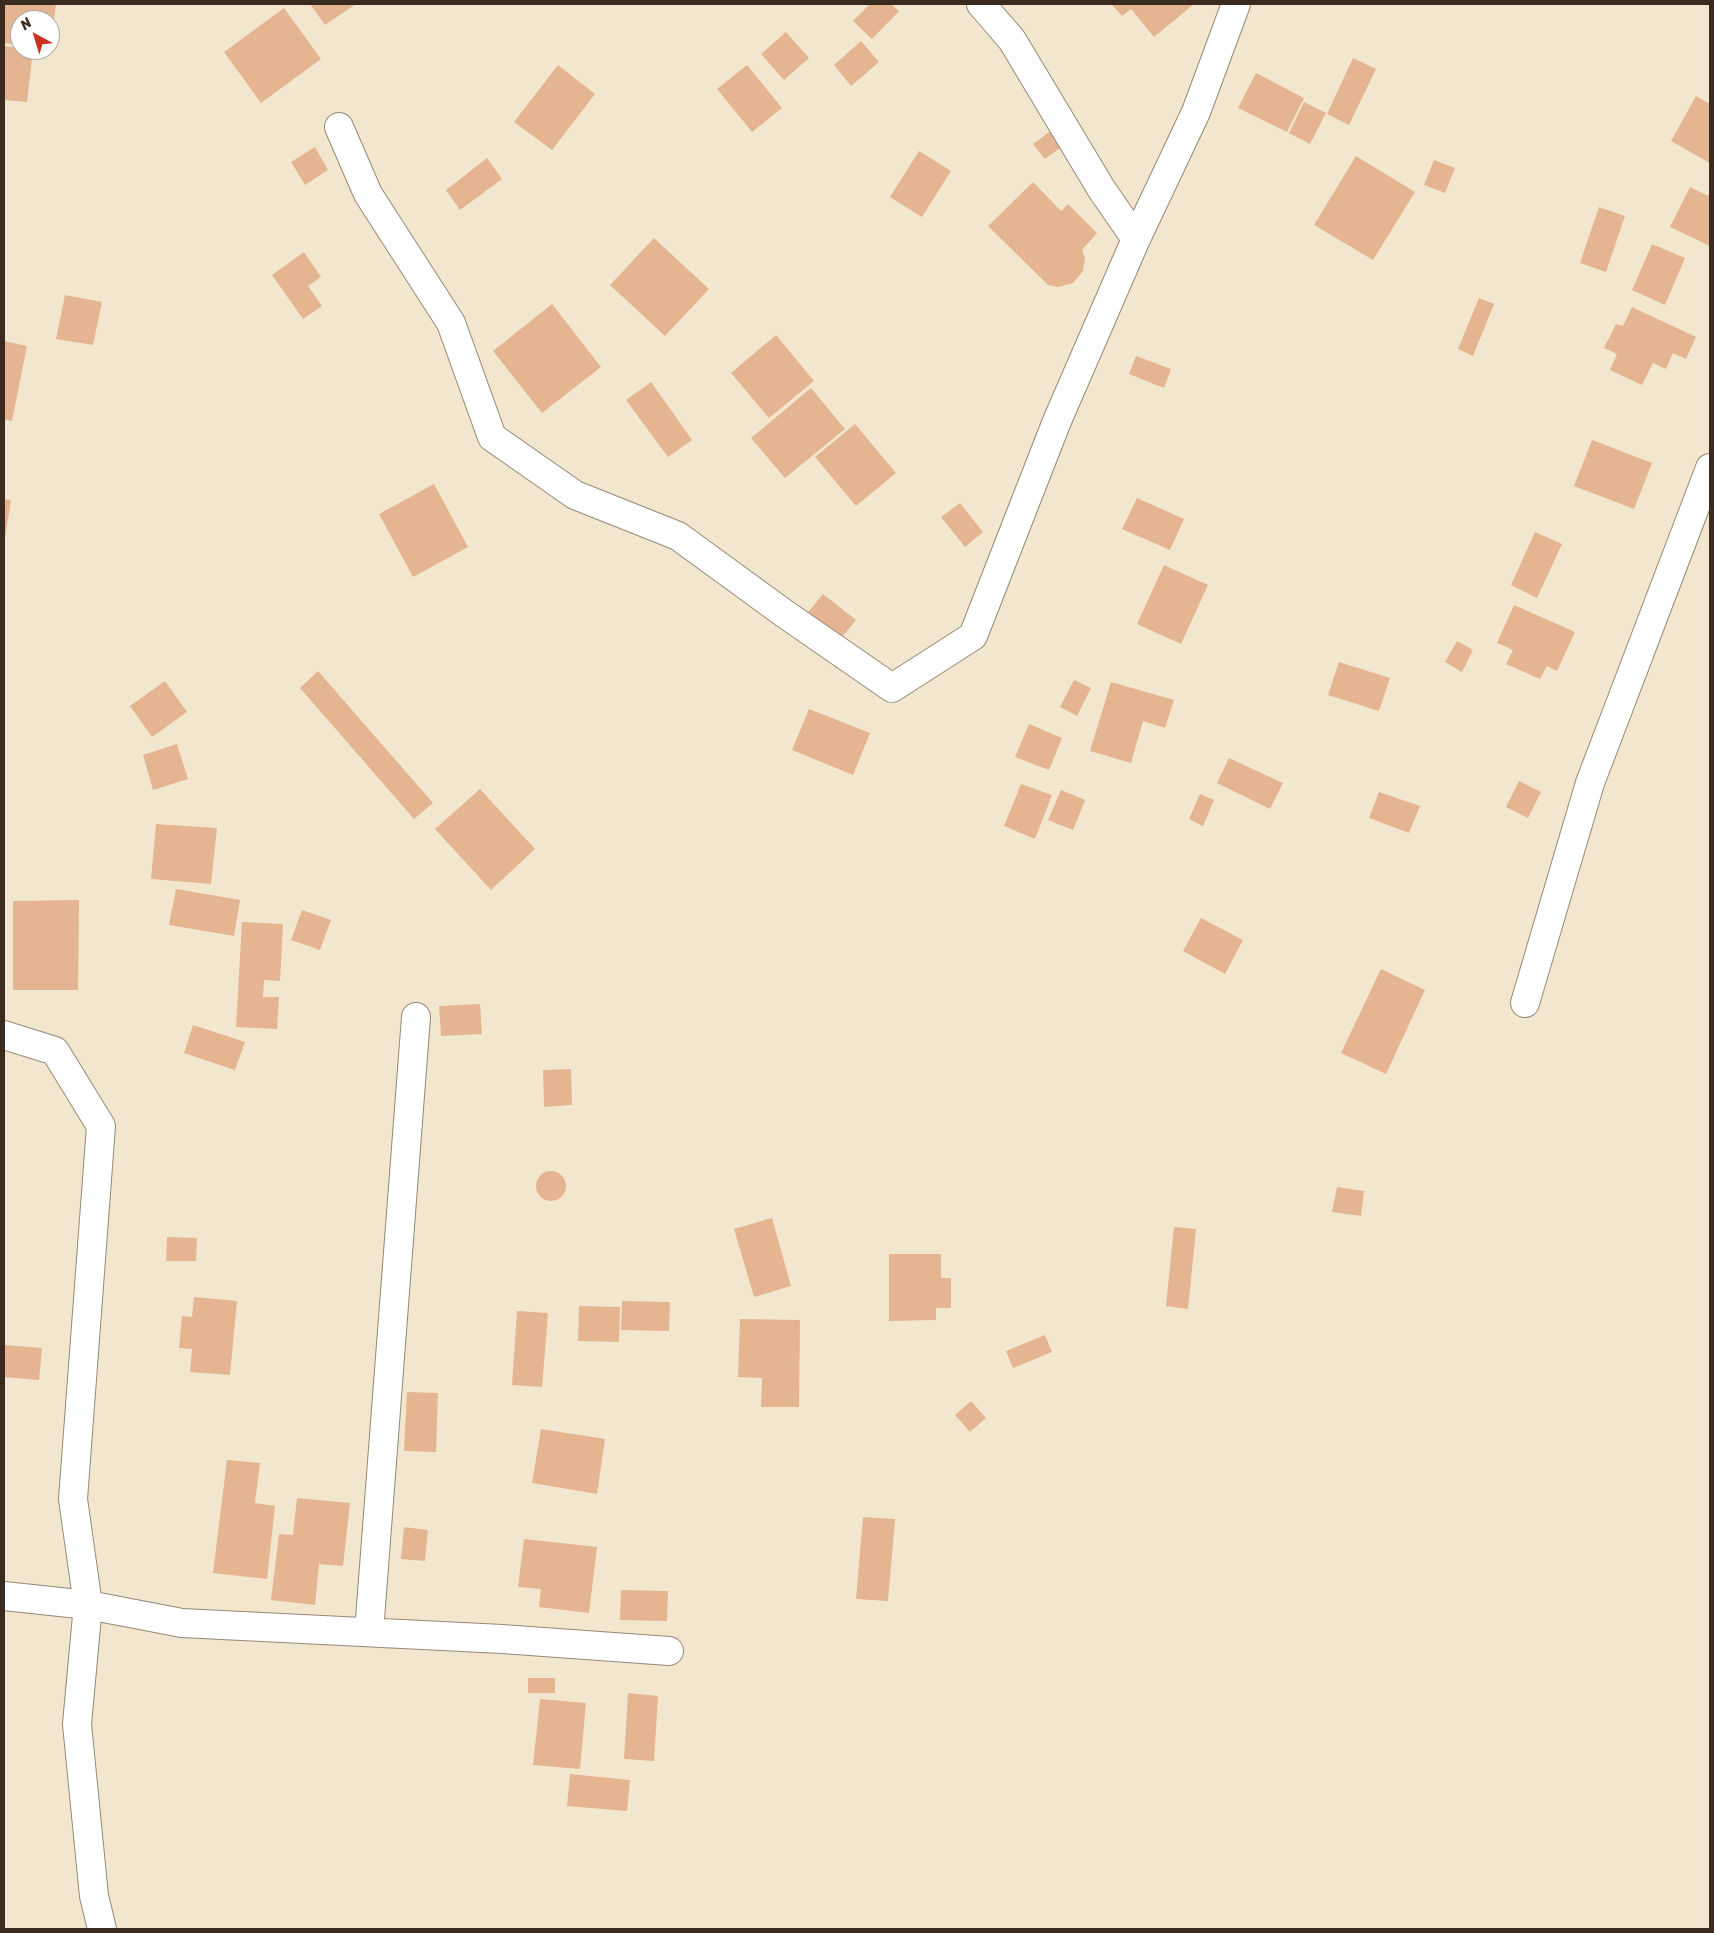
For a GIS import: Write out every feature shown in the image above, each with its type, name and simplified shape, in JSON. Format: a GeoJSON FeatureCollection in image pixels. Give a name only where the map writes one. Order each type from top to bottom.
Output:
{"type":"FeatureCollection","features":[{"type":"Feature","properties":{"kind":"street"},"geometry":{"type":"LineString","coordinates":[[981,4],[1012,40],[1102,190],[1136,239]]}},
{"type":"Feature","properties":{"kind":"street"},"geometry":{"type":"LineString","coordinates":[[339,127],[368,194],[451,323],[492,437],[575,495],[678,536],[785,614],[892,688],[972,636],[1057,421],[1136,239],[1196,112],[1236,4]]}},
{"type":"Feature","properties":{"kind":"street"},"geometry":{"type":"LineString","coordinates":[[1525,1003],[1590,783],[1710,468]]}},
{"type":"Feature","properties":{"kind":"street"},"geometry":{"type":"LineString","coordinates":[[370,1632],[416,1018]]}},
{"type":"Feature","properties":{"kind":"street"},"geometry":{"type":"LineString","coordinates":[[4,1035],[55,1051],[101,1126],[73,1499],[88,1605],[77,1724],[94,1896],[102,1929]]}},
{"type":"Feature","properties":{"kind":"street"},"geometry":{"type":"LineString","coordinates":[[4,1596],[88,1605],[182,1623],[502,1639],[669,1651]]}},
{"type":"Feature","properties":{"kind":"building"},"geometry":{"type":"Polygon","coordinates":[[[4,4],[56,4],[55,10],[10,10],[10,44],[4,43],[4,4]]]}},
{"type":"Feature","properties":{"kind":"building"},"geometry":{"type":"Polygon","coordinates":[[[310,4],[356,4],[325,25],[310,4]]]}},
{"type":"Feature","properties":{"kind":"building"},"geometry":{"type":"Polygon","coordinates":[[[870,4],[891,4],[899,11],[872,39],[853,21],[870,4]]]}},
{"type":"Feature","properties":{"kind":"building"},"geometry":{"type":"Polygon","coordinates":[[[1111,4],[1194,4],[1154,37],[1131,9],[1122,16],[1111,4]]]}},
{"type":"Feature","properties":{"kind":"building"},"geometry":{"type":"Polygon","coordinates":[[[284,8],[321,59],[261,103],[224,52],[284,8]]]}},
{"type":"Feature","properties":{"kind":"building"},"geometry":{"type":"Polygon","coordinates":[[[786,32],[809,58],[784,80],[761,54],[786,32]]]}},
{"type":"Feature","properties":{"kind":"building"},"geometry":{"type":"Polygon","coordinates":[[[861,41],[879,62],[851,86],[834,65],[861,41]]]}},
{"type":"Feature","properties":{"kind":"building"},"geometry":{"type":"Polygon","coordinates":[[[4,46],[10,47],[10,60],[32,60],[27,102],[4,100],[4,46]]]}},
{"type":"Feature","properties":{"kind":"building"},"geometry":{"type":"Polygon","coordinates":[[[1353,58],[1376,69],[1349,125],[1327,114],[1353,58]]]}},
{"type":"Feature","properties":{"kind":"building"},"geometry":{"type":"Polygon","coordinates":[[[558,65],[595,94],[552,150],[514,122],[558,65]]]}},
{"type":"Feature","properties":{"kind":"building"},"geometry":{"type":"Polygon","coordinates":[[[747,65],[782,108],[752,132],[717,89],[747,65]]]}},
{"type":"Feature","properties":{"kind":"building"},"geometry":{"type":"Polygon","coordinates":[[[1256,73],[1304,98],[1287,132],[1238,108],[1256,73]]]}},
{"type":"Feature","properties":{"kind":"building"},"geometry":{"type":"Polygon","coordinates":[[[1696,96],[1710,104],[1710,163],[1671,141],[1696,96]]]}},
{"type":"Feature","properties":{"kind":"building"},"geometry":{"type":"Polygon","coordinates":[[[1304,102],[1326,113],[1310,144],[1289,133],[1304,102]]]}},
{"type":"Feature","properties":{"kind":"building"},"geometry":{"type":"Polygon","coordinates":[[[1052,130],[1064,145],[1045,159],[1033,144],[1052,130]]]}},
{"type":"Feature","properties":{"kind":"building"},"geometry":{"type":"Polygon","coordinates":[[[315,147],[328,170],[305,185],[291,162],[315,147]]]}},
{"type":"Feature","properties":{"kind":"building"},"geometry":{"type":"Polygon","coordinates":[[[919,151],[951,171],[922,217],[890,197],[919,151]]]}},
{"type":"Feature","properties":{"kind":"building"},"geometry":{"type":"Polygon","coordinates":[[[1356,156],[1415,192],[1373,260],[1314,225],[1356,156]]]}},
{"type":"Feature","properties":{"kind":"building"},"geometry":{"type":"Polygon","coordinates":[[[487,158],[502,179],[460,210],[446,190],[487,158]]]}},
{"type":"Feature","properties":{"kind":"building"},"geometry":{"type":"Polygon","coordinates":[[[1434,160],[1455,168],[1445,193],[1424,185],[1434,160]]]}},
{"type":"Feature","properties":{"kind":"building"},"geometry":{"type":"Polygon","coordinates":[[[1033,182],[1061,211],[1068,204],[1097,233],[1082,250],[1085,258],[1083,271],[1073,283],[1058,287],[1048,285],[988,226],[1033,182]]]}},
{"type":"Feature","properties":{"kind":"building"},"geometry":{"type":"Polygon","coordinates":[[[1690,187],[1708,196],[1710,191],[1710,246],[1670,227],[1690,187]]]}},
{"type":"Feature","properties":{"kind":"building"},"geometry":{"type":"Polygon","coordinates":[[[1599,207],[1625,216],[1606,272],[1580,263],[1599,207]]]}},
{"type":"Feature","properties":{"kind":"building"},"geometry":{"type":"Polygon","coordinates":[[[654,238],[709,289],[665,336],[610,285],[654,238]]]}},
{"type":"Feature","properties":{"kind":"building"},"geometry":{"type":"Polygon","coordinates":[[[1652,244],[1685,258],[1665,305],[1632,290],[1652,244]]]}},
{"type":"Feature","properties":{"kind":"building"},"geometry":{"type":"Polygon","coordinates":[[[304,252],[321,277],[308,286],[322,306],[303,319],[272,275],[304,252]]]}},
{"type":"Feature","properties":{"kind":"building"},"geometry":{"type":"Polygon","coordinates":[[[65,295],[102,302],[93,345],[56,339],[65,295]]]}},
{"type":"Feature","properties":{"kind":"building"},"geometry":{"type":"Polygon","coordinates":[[[1479,298],[1494,304],[1473,356],[1458,349],[1479,298]]]}},
{"type":"Feature","properties":{"kind":"building"},"geometry":{"type":"Polygon","coordinates":[[[552,304],[601,367],[542,413],[493,351],[552,304]]]}},
{"type":"Feature","properties":{"kind":"building"},"geometry":{"type":"Polygon","coordinates":[[[1632,307],[1696,337],[1686,359],[1673,353],[1666,369],[1653,363],[1642,385],[1610,370],[1617,354],[1604,348],[1616,324],[1623,326],[1632,307]]]}},
{"type":"Feature","properties":{"kind":"building"},"geometry":{"type":"Polygon","coordinates":[[[776,335],[814,381],[769,418],[731,373],[776,335]]]}},
{"type":"Feature","properties":{"kind":"building"},"geometry":{"type":"Polygon","coordinates":[[[4,341],[27,346],[12,421],[4,419],[4,341]]]}},
{"type":"Feature","properties":{"kind":"building"},"geometry":{"type":"Polygon","coordinates":[[[1136,356],[1171,369],[1164,388],[1129,374],[1136,356]]]}},
{"type":"Feature","properties":{"kind":"building"},"geometry":{"type":"Polygon","coordinates":[[[651,382],[692,440],[668,457],[626,400],[651,382]]]}},
{"type":"Feature","properties":{"kind":"building"},"geometry":{"type":"Polygon","coordinates":[[[811,388],[845,429],[785,478],[751,438],[811,388]]]}},
{"type":"Feature","properties":{"kind":"building"},"geometry":{"type":"Polygon","coordinates":[[[855,424],[896,473],[856,506],[815,457],[855,424]]]}},
{"type":"Feature","properties":{"kind":"building"},"geometry":{"type":"Polygon","coordinates":[[[1592,440],[1652,463],[1634,509],[1574,486],[1592,440]]]}},
{"type":"Feature","properties":{"kind":"building"},"geometry":{"type":"Polygon","coordinates":[[[434,484],[468,547],[413,577],[379,514],[434,484]]]}},
{"type":"Feature","properties":{"kind":"building"},"geometry":{"type":"Polygon","coordinates":[[[1137,498],[1184,519],[1170,550],[1122,529],[1137,498]]]}},
{"type":"Feature","properties":{"kind":"building"},"geometry":{"type":"Polygon","coordinates":[[[4,499],[11,500],[5,538],[4,538],[4,499]]]}},
{"type":"Feature","properties":{"kind":"building"},"geometry":{"type":"Polygon","coordinates":[[[960,503],[983,532],[965,547],[941,517],[960,503]]]}},
{"type":"Feature","properties":{"kind":"building"},"geometry":{"type":"Polygon","coordinates":[[[1535,532],[1562,544],[1537,598],[1511,585],[1535,532]]]}},
{"type":"Feature","properties":{"kind":"building"},"geometry":{"type":"Polygon","coordinates":[[[1164,565],[1208,585],[1181,644],[1137,624],[1164,565]]]}},
{"type":"Feature","properties":{"kind":"building"},"geometry":{"type":"Polygon","coordinates":[[[823,594],[856,620],[837,643],[805,616],[823,594]]]}},
{"type":"Feature","properties":{"kind":"building"},"geometry":{"type":"Polygon","coordinates":[[[1514,605],[1575,632],[1557,671],[1547,666],[1540,679],[1506,664],[1513,650],[1497,643],[1514,605]]]}},
{"type":"Feature","properties":{"kind":"building"},"geometry":{"type":"Polygon","coordinates":[[[1457,641],[1473,650],[1462,672],[1445,662],[1457,641]]]}},
{"type":"Feature","properties":{"kind":"building"},"geometry":{"type":"Polygon","coordinates":[[[1339,662],[1390,678],[1379,711],[1328,695],[1339,662]]]}},
{"type":"Feature","properties":{"kind":"building"},"geometry":{"type":"Polygon","coordinates":[[[318,671],[433,803],[414,819],[300,688],[318,671]]]}},
{"type":"Feature","properties":{"kind":"building"},"geometry":{"type":"Polygon","coordinates":[[[1074,680],[1091,688],[1077,716],[1060,707],[1074,680]]]}},
{"type":"Feature","properties":{"kind":"building"},"geometry":{"type":"Polygon","coordinates":[[[165,681],[187,712],[152,737],[130,706],[165,681]]]}},
{"type":"Feature","properties":{"kind":"building"},"geometry":{"type":"Polygon","coordinates":[[[1111,682],[1174,700],[1165,728],[1143,721],[1131,763],[1090,751],[1111,682]]]}},
{"type":"Feature","properties":{"kind":"building"},"geometry":{"type":"Polygon","coordinates":[[[809,709],[870,733],[853,775],[792,750],[809,709]]]}},
{"type":"Feature","properties":{"kind":"building"},"geometry":{"type":"Polygon","coordinates":[[[1029,724],[1062,738],[1049,770],[1015,757],[1029,724]]]}},
{"type":"Feature","properties":{"kind":"building"},"geometry":{"type":"Polygon","coordinates":[[[177,744],[188,779],[153,790],[143,755],[177,744]]]}},
{"type":"Feature","properties":{"kind":"building"},"geometry":{"type":"Polygon","coordinates":[[[1229,758],[1283,783],[1270,809],[1217,783],[1229,758]]]}},
{"type":"Feature","properties":{"kind":"building"},"geometry":{"type":"Polygon","coordinates":[[[1519,781],[1541,792],[1528,818],[1506,807],[1519,781]]]}},
{"type":"Feature","properties":{"kind":"building"},"geometry":{"type":"Polygon","coordinates":[[[1021,784],[1052,795],[1035,839],[1004,826],[1021,784]]]}},
{"type":"Feature","properties":{"kind":"building"},"geometry":{"type":"Polygon","coordinates":[[[480,789],[535,849],[491,890],[435,829],[480,789]]]}},
{"type":"Feature","properties":{"kind":"building"},"geometry":{"type":"Polygon","coordinates":[[[1061,790],[1085,800],[1073,830],[1048,820],[1061,790]]]}},
{"type":"Feature","properties":{"kind":"building"},"geometry":{"type":"Polygon","coordinates":[[[1379,792],[1420,806],[1409,833],[1369,818],[1379,792]]]}},
{"type":"Feature","properties":{"kind":"building"},"geometry":{"type":"Polygon","coordinates":[[[1200,794],[1214,800],[1203,826],[1189,819],[1200,794]]]}},
{"type":"Feature","properties":{"kind":"building"},"geometry":{"type":"Polygon","coordinates":[[[156,824],[217,828],[211,884],[151,879],[156,824]]]}},
{"type":"Feature","properties":{"kind":"building"},"geometry":{"type":"Polygon","coordinates":[[[176,889],[240,900],[234,936],[169,925],[176,889]]]}},
{"type":"Feature","properties":{"kind":"building"},"geometry":{"type":"Polygon","coordinates":[[[79,900],[78,990],[13,990],[13,901],[79,900]]]}},
{"type":"Feature","properties":{"kind":"building"},"geometry":{"type":"Polygon","coordinates":[[[302,910],[331,920],[320,950],[291,940],[302,910]]]}},
{"type":"Feature","properties":{"kind":"building"},"geometry":{"type":"Polygon","coordinates":[[[1201,918],[1243,940],[1225,974],[1183,951],[1201,918]]]}},
{"type":"Feature","properties":{"kind":"building"},"geometry":{"type":"Polygon","coordinates":[[[242,922],[283,924],[280,981],[264,980],[263,997],[279,997],[277,1029],[236,1027],[242,922]]]}},
{"type":"Feature","properties":{"kind":"building"},"geometry":{"type":"Polygon","coordinates":[[[1381,969],[1425,990],[1386,1074],[1341,1053],[1381,969]]]}},
{"type":"Feature","properties":{"kind":"building"},"geometry":{"type":"Polygon","coordinates":[[[480,1004],[482,1034],[441,1036],[439,1006],[480,1004]]]}},
{"type":"Feature","properties":{"kind":"building"},"geometry":{"type":"Polygon","coordinates":[[[193,1025],[245,1042],[235,1070],[184,1053],[193,1025]]]}},
{"type":"Feature","properties":{"kind":"building"},"geometry":{"type":"Polygon","coordinates":[[[571,1069],[572,1105],[544,1107],[543,1070],[571,1069]]]}},
{"type":"Feature","properties":{"kind":"building"},"geometry":{"type":"Polygon","coordinates":[[[551,1171],[562,1175],[566,1186],[562,1197],[551,1201],[540,1197],[536,1186],[540,1175],[551,1171]]]}},
{"type":"Feature","properties":{"kind":"building"},"geometry":{"type":"Polygon","coordinates":[[[1337,1187],[1364,1191],[1361,1216],[1332,1212],[1337,1187]]]}},
{"type":"Feature","properties":{"kind":"building"},"geometry":{"type":"Polygon","coordinates":[[[772,1218],[791,1286],[754,1297],[734,1229],[772,1218]]]}},
{"type":"Feature","properties":{"kind":"building"},"geometry":{"type":"Polygon","coordinates":[[[1174,1227],[1196,1229],[1188,1309],[1166,1306],[1174,1227]]]}},
{"type":"Feature","properties":{"kind":"building"},"geometry":{"type":"Polygon","coordinates":[[[167,1237],[197,1238],[196,1261],[166,1261],[167,1237]]]}},
{"type":"Feature","properties":{"kind":"building"},"geometry":{"type":"Polygon","coordinates":[[[889,1254],[941,1254],[941,1278],[951,1278],[951,1308],[936,1308],[936,1320],[889,1321],[889,1254]]]}},
{"type":"Feature","properties":{"kind":"building"},"geometry":{"type":"Polygon","coordinates":[[[194,1297],[237,1301],[230,1375],[190,1372],[192,1349],[179,1348],[182,1316],[192,1317],[194,1297]]]}},
{"type":"Feature","properties":{"kind":"building"},"geometry":{"type":"Polygon","coordinates":[[[622,1301],[670,1302],[669,1331],[621,1330],[622,1301]]]}},
{"type":"Feature","properties":{"kind":"building"},"geometry":{"type":"Polygon","coordinates":[[[579,1306],[620,1307],[619,1342],[578,1341],[579,1306]]]}},
{"type":"Feature","properties":{"kind":"building"},"geometry":{"type":"Polygon","coordinates":[[[517,1311],[548,1313],[542,1387],[512,1385],[517,1311]]]}},
{"type":"Feature","properties":{"kind":"building"},"geometry":{"type":"Polygon","coordinates":[[[740,1319],[800,1320],[799,1407],[761,1407],[762,1378],[738,1377],[740,1319]]]}},
{"type":"Feature","properties":{"kind":"building"},"geometry":{"type":"Polygon","coordinates":[[[1045,1335],[1052,1352],[1013,1368],[1006,1351],[1045,1335]]]}},
{"type":"Feature","properties":{"kind":"building"},"geometry":{"type":"Polygon","coordinates":[[[4,1345],[42,1348],[39,1380],[4,1377],[4,1345]]]}},
{"type":"Feature","properties":{"kind":"building"},"geometry":{"type":"Polygon","coordinates":[[[407,1392],[438,1393],[436,1452],[404,1451],[407,1392]]]}},
{"type":"Feature","properties":{"kind":"building"},"geometry":{"type":"Polygon","coordinates":[[[971,1401],[986,1418],[970,1432],[955,1415],[971,1401]]]}},
{"type":"Feature","properties":{"kind":"building"},"geometry":{"type":"Polygon","coordinates":[[[541,1429],[605,1439],[597,1494],[532,1483],[541,1429]]]}},
{"type":"Feature","properties":{"kind":"building"},"geometry":{"type":"Polygon","coordinates":[[[227,1460],[260,1463],[255,1503],[275,1506],[267,1579],[213,1573],[227,1460]]]}},
{"type":"Feature","properties":{"kind":"building"},"geometry":{"type":"Polygon","coordinates":[[[297,1498],[350,1503],[343,1566],[319,1564],[315,1605],[271,1600],[279,1534],[293,1535],[297,1498]]]}},
{"type":"Feature","properties":{"kind":"building"},"geometry":{"type":"Polygon","coordinates":[[[863,1517],[895,1519],[888,1601],[856,1599],[863,1517]]]}},
{"type":"Feature","properties":{"kind":"building"},"geometry":{"type":"Polygon","coordinates":[[[404,1527],[428,1530],[425,1561],[401,1559],[404,1527]]]}},
{"type":"Feature","properties":{"kind":"building"},"geometry":{"type":"Polygon","coordinates":[[[524,1539],[597,1547],[589,1613],[539,1607],[541,1589],[518,1587],[524,1539]]]}},
{"type":"Feature","properties":{"kind":"building"},"geometry":{"type":"Polygon","coordinates":[[[621,1590],[668,1591],[667,1621],[620,1620],[621,1590]]]}},
{"type":"Feature","properties":{"kind":"building"},"geometry":{"type":"Polygon","coordinates":[[[528,1678],[555,1678],[555,1693],[528,1693],[528,1678]]]}},
{"type":"Feature","properties":{"kind":"building"},"geometry":{"type":"Polygon","coordinates":[[[628,1693],[658,1696],[654,1761],[624,1759],[628,1693]]]}},
{"type":"Feature","properties":{"kind":"building"},"geometry":{"type":"Polygon","coordinates":[[[540,1699],[586,1703],[580,1769],[533,1765],[540,1699]]]}},
{"type":"Feature","properties":{"kind":"building"},"geometry":{"type":"Polygon","coordinates":[[[570,1774],[630,1780],[627,1811],[567,1806],[570,1774]]]}}]}
